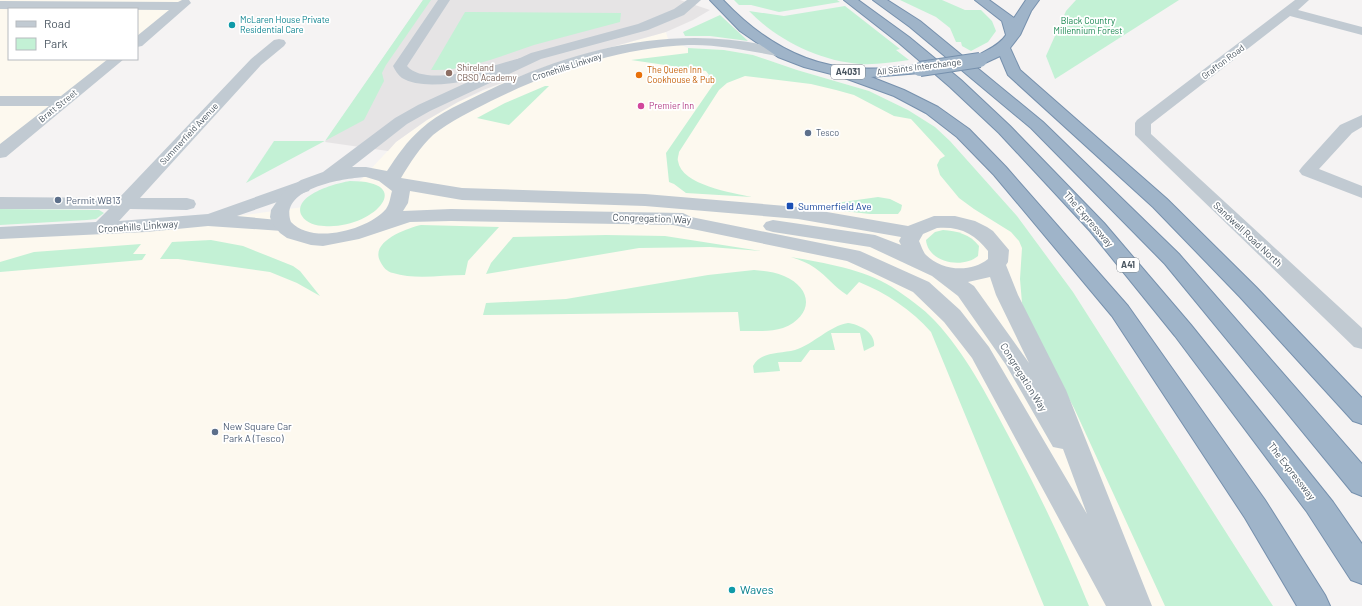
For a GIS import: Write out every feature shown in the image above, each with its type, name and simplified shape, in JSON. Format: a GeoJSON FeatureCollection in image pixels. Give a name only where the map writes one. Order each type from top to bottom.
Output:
{"type":"FeatureCollection","features":[{"type":"Feature","properties":{"kind":"highway","name":"All Saints Interchange"},"geometry":{"type":"LineString","coordinates":[[716,0],[727,12],[778,52],[811,64],[843,72],[879,73],[920,69],[980,60],[993,55],[1008,41]]}},
{"type":"Feature","properties":{"kind":"highway","name":"The Expressway"},"geometry":{"type":"LineString","coordinates":[[850,0],[908,44],[977,103],[1050,176],[1166,307],[1318,505],[1362,570]]}},
{"type":"Feature","properties":{"kind":"highway"},"geometry":{"type":"LineString","coordinates":[[879,0],[915,24],[1037,125],[1172,259],[1362,484]]}},
{"type":"Feature","properties":{"kind":"highway"},"geometry":{"type":"LineString","coordinates":[[981,0],[1008,19],[1008,41],[1013,72],[1111,157],[1160,203],[1248,292],[1362,414]]}},
{"type":"Feature","properties":{"kind":"highway"},"geometry":{"type":"LineString","coordinates":[[1008,41],[1026,6],[1033,0]]}},
{"type":"Feature","properties":{"kind":"highway"},"geometry":{"type":"LineString","coordinates":[[843,72],[899,93],[932,110],[963,133],[1000,171],[1120,311],[1255,509],[1314,606]]}},
{"type":"Feature","properties":{"kind":"street"},"geometry":{"type":"LineString","coordinates":[[444,0],[400,66],[408,75],[418,79],[434,80],[483,72],[521,62]]}},
{"type":"Feature","properties":{"kind":"street","name":"Cronehills Linkway"},"geometry":{"type":"LineString","coordinates":[[208,220],[329,176],[401,121],[424,108],[521,62],[567,46],[643,27],[679,12],[695,0]]}},
{"type":"Feature","properties":{"kind":"street","name":"Grafton Road"},"geometry":{"type":"LineString","coordinates":[[1143,123],[1303,0]]}},
{"type":"Feature","properties":{"kind":"street"},"geometry":{"type":"LineString","coordinates":[[0,6],[185,3]]}},
{"type":"Feature","properties":{"kind":"street"},"geometry":{"type":"LineString","coordinates":[[138,41],[185,3]]}},
{"type":"Feature","properties":{"kind":"street"},"geometry":{"type":"LineString","coordinates":[[1289,12],[1362,30]]}},
{"type":"Feature","properties":{"kind":"street","name":"Cronehills Linkway"},"geometry":{"type":"LineString","coordinates":[[394,181],[412,149],[428,132],[454,114],[508,86],[568,65],[627,49],[677,41],[732,43],[778,52]]}},
{"type":"Feature","properties":{"kind":"street","name":"Summerfield Avenue"},"geometry":{"type":"LineString","coordinates":[[102,228],[122,204],[256,62],[279,43]]}},
{"type":"Feature","properties":{"kind":"street","name":"Bratt Street"},"geometry":{"type":"LineString","coordinates":[[0,153],[116,60]]}},
{"type":"Feature","properties":{"kind":"street"},"geometry":{"type":"LineString","coordinates":[[0,101],[65,101]]}},
{"type":"Feature","properties":{"kind":"street"},"geometry":{"type":"LineString","coordinates":[[1362,120],[1346,129],[1308,171],[1362,192]]}},
{"type":"Feature","properties":{"kind":"street","name":"Sandwell Road North"},"geometry":{"type":"LineString","coordinates":[[1143,123],[1143,134],[1362,341]]}},
{"type":"Feature","properties":{"kind":"street","name":"Cronehills Linkway"},"geometry":{"type":"LineString","coordinates":[[302,187],[291,195],[281,210],[279,218],[282,225],[290,232],[299,236],[319,240],[335,239],[357,234],[374,227],[386,219],[399,204],[401,191],[394,181],[378,174],[366,172],[329,176]]}},
{"type":"Feature","properties":{"kind":"street","name":"Congregation Way"},"geometry":{"type":"LineString","coordinates":[[394,181],[462,194],[645,200],[798,213],[912,233]]}},
{"type":"Feature","properties":{"kind":"street"},"geometry":{"type":"LineString","coordinates":[[0,204],[188,204]]}},
{"type":"Feature","properties":{"kind":"street","name":"Congregation Way"},"geometry":{"type":"LineString","coordinates":[[374,227],[408,216],[451,214],[669,218],[776,226],[875,241],[932,268],[967,276],[987,272],[996,266]]}},
{"type":"Feature","properties":{"kind":"street"},"geometry":{"type":"LineString","coordinates":[[669,218],[853,256],[921,287],[952,316],[981,353],[1123,606]]}},
{"type":"Feature","properties":{"kind":"street","name":"Cronehills Linkway"},"geometry":{"type":"LineString","coordinates":[[0,233],[102,228],[208,220],[282,225]]}},
{"type":"Feature","properties":{"kind":"street","name":"Congregation Way"},"geometry":{"type":"LineString","coordinates":[[1095,495],[1014,359],[966,291],[932,268],[910,248],[909,241],[912,233],[920,227],[934,222],[954,222],[984,233],[995,243],[999,254],[996,266],[1006,295],[1054,390],[1095,495],[1136,606]]}},
{"type":"Feature","properties":{"kind":"street","name":"Cronehills Linkway"},"geometry":{"type":"LineString","coordinates":[[0,249],[68,230]]}},
{"type":"Feature","properties":{"kind":"shaded area"},"geometry":{"type":"Polygon","coordinates":[[[0,0],[190,0],[138,42],[138,8],[8,8],[8,60],[116,60],[0,153],[0,0]]]}},
{"type":"Feature","properties":{"kind":"shaded area","name":"Shireland CBSO Academy"},"geometry":{"type":"Polygon","coordinates":[[[423,0],[680,0],[710,10],[693,20],[666,32],[561,61],[483,90],[458,102],[427,120],[396,142],[388,151],[325,142],[423,0]]]}},
{"type":"Feature","properties":{"kind":"shaded area"},"geometry":{"type":"Polygon","coordinates":[[[666,32],[668,39],[688,48],[724,50],[753,55],[797,70],[869,91],[908,110],[935,127],[950,141],[1017,216],[1073,292],[1273,606],[0,606],[0,239],[68,230],[208,220],[340,202],[396,142],[427,120],[458,102],[539,68],[666,32]]]}},
{"type":"Feature","properties":{"kind":"green space"},"geometry":{"type":"Polygon","coordinates":[[[423,0],[431,0],[386,65],[382,73],[384,81],[364,120],[325,141],[423,0]]]}},
{"type":"Feature","properties":{"kind":"green space"},"geometry":{"type":"Polygon","coordinates":[[[734,0],[837,0],[840,2],[779,12],[751,5],[739,5],[734,0]]]}},
{"type":"Feature","properties":{"kind":"green space"},"geometry":{"type":"Polygon","coordinates":[[[900,0],[942,0],[965,10],[981,10],[992,21],[996,31],[988,42],[971,51],[962,46],[961,42],[956,42],[950,28],[936,17],[900,0]]]}},
{"type":"Feature","properties":{"kind":"green space","name":"Black Country Millennium Forest"},"geometry":{"type":"Polygon","coordinates":[[[1076,0],[1179,0],[1055,79],[1046,56],[1066,11],[1076,0]]]}},
{"type":"Feature","properties":{"kind":"green space"},"geometry":{"type":"Polygon","coordinates":[[[845,6],[900,49],[896,50],[909,60],[860,64],[829,59],[814,54],[786,40],[772,31],[749,11],[784,16],[845,6]]]}},
{"type":"Feature","properties":{"kind":"green space"},"geometry":{"type":"Polygon","coordinates":[[[465,12],[621,13],[620,22],[534,45],[471,65],[445,70],[431,70],[465,12]]]}},
{"type":"Feature","properties":{"kind":"green space"},"geometry":{"type":"Polygon","coordinates":[[[720,15],[748,41],[710,36],[685,36],[683,32],[720,15]]]}},
{"type":"Feature","properties":{"kind":"green space"},"geometry":{"type":"Polygon","coordinates":[[[688,48],[724,50],[753,55],[797,70],[869,91],[908,110],[935,127],[950,141],[1017,216],[1073,292],[1273,606],[1165,606],[1074,408],[1027,320],[1022,303],[1020,279],[1022,248],[1019,241],[1011,232],[959,198],[940,175],[937,165],[940,159],[945,156],[911,119],[894,116],[854,95],[836,90],[811,84],[745,76],[727,83],[719,90],[679,152],[678,160],[681,169],[688,176],[698,182],[721,190],[752,197],[686,193],[669,182],[666,153],[715,82],[704,80],[709,75],[706,71],[631,60],[688,53],[688,48]]]}},
{"type":"Feature","properties":{"kind":"green space"},"geometry":{"type":"Polygon","coordinates":[[[545,86],[549,86],[509,125],[477,118],[505,103],[545,86]]]}},
{"type":"Feature","properties":{"kind":"green space"},"geometry":{"type":"Polygon","coordinates":[[[274,141],[325,141],[246,183],[274,141]]]}},
{"type":"Feature","properties":{"kind":"green space"},"geometry":{"type":"Polygon","coordinates":[[[350,181],[371,183],[382,189],[385,196],[381,205],[372,214],[358,221],[342,225],[324,226],[312,224],[302,216],[300,209],[303,202],[309,196],[326,187],[350,181]]]}},
{"type":"Feature","properties":{"kind":"green space"},"geometry":{"type":"Polygon","coordinates":[[[878,197],[890,199],[902,205],[901,210],[898,214],[870,214],[834,210],[836,203],[878,197]]]}},
{"type":"Feature","properties":{"kind":"green space"},"geometry":{"type":"Polygon","coordinates":[[[0,209],[99,210],[104,213],[96,219],[0,225],[0,209]]]}},
{"type":"Feature","properties":{"kind":"green space"},"geometry":{"type":"Polygon","coordinates":[[[421,225],[499,227],[468,261],[465,275],[429,277],[410,276],[393,273],[387,270],[380,261],[378,254],[380,247],[400,232],[421,225]]]}},
{"type":"Feature","properties":{"kind":"green space"},"geometry":{"type":"Polygon","coordinates":[[[943,230],[958,232],[972,239],[979,246],[978,256],[972,260],[955,263],[939,259],[928,248],[926,240],[935,232],[943,230]]]}},
{"type":"Feature","properties":{"kind":"green space"},"geometry":{"type":"Polygon","coordinates":[[[606,235],[665,236],[761,251],[710,247],[639,248],[486,274],[491,263],[513,237],[606,235]]]}},
{"type":"Feature","properties":{"kind":"green space"},"geometry":{"type":"Polygon","coordinates":[[[211,240],[243,246],[293,266],[300,271],[320,296],[297,283],[270,272],[178,259],[160,259],[172,242],[211,240]]]}},
{"type":"Feature","properties":{"kind":"green space"},"geometry":{"type":"Polygon","coordinates":[[[141,244],[133,254],[146,254],[142,260],[0,272],[0,262],[34,252],[141,244]]]}},
{"type":"Feature","properties":{"kind":"green space"},"geometry":{"type":"Polygon","coordinates":[[[791,257],[856,271],[881,281],[920,307],[946,333],[966,360],[992,404],[1040,497],[1089,606],[1044,606],[931,332],[916,316],[879,291],[859,282],[847,295],[838,289],[815,268],[791,257]]]}},
{"type":"Feature","properties":{"kind":"green space"},"geometry":{"type":"Polygon","coordinates":[[[754,270],[784,276],[794,281],[801,288],[805,295],[806,302],[800,317],[793,323],[783,328],[773,330],[740,331],[738,312],[483,315],[486,303],[566,299],[708,275],[754,270]]]}},
{"type":"Feature","properties":{"kind":"green space"},"geometry":{"type":"Polygon","coordinates":[[[848,323],[862,327],[870,333],[874,341],[874,346],[864,351],[860,333],[831,333],[835,350],[810,350],[801,362],[778,362],[780,371],[754,373],[753,366],[756,361],[766,355],[795,350],[809,344],[828,331],[848,323]]]}},
{"type":"Feature","properties":{"kind":"place","name":"McLaren House Private Residential Care"},"geometry":{"type":"Point","coordinates":[232,25]}},
{"type":"Feature","properties":{"kind":"place","name":"Shireland CBSO Academy"},"geometry":{"type":"Point","coordinates":[449,73]}},
{"type":"Feature","properties":{"kind":"place","name":"The Queen Inn Cookhouse & Pub"},"geometry":{"type":"Point","coordinates":[639,75]}},
{"type":"Feature","properties":{"kind":"place","name":"Premier Inn"},"geometry":{"type":"Point","coordinates":[641,106]}},
{"type":"Feature","properties":{"kind":"place","name":"Tesco"},"geometry":{"type":"Point","coordinates":[808,133]}},
{"type":"Feature","properties":{"kind":"place","name":"Permit WB13"},"geometry":{"type":"Point","coordinates":[58,200]}},
{"type":"Feature","properties":{"kind":"place","name":"Summerfield Ave"},"geometry":{"type":"Point","coordinates":[790,206]}},
{"type":"Feature","properties":{"kind":"place","name":"New Square Car Park A (Tesco)"},"geometry":{"type":"Point","coordinates":[215,432]}},
{"type":"Feature","properties":{"kind":"place","name":"Waves"},"geometry":{"type":"Point","coordinates":[732,590]}}]}
